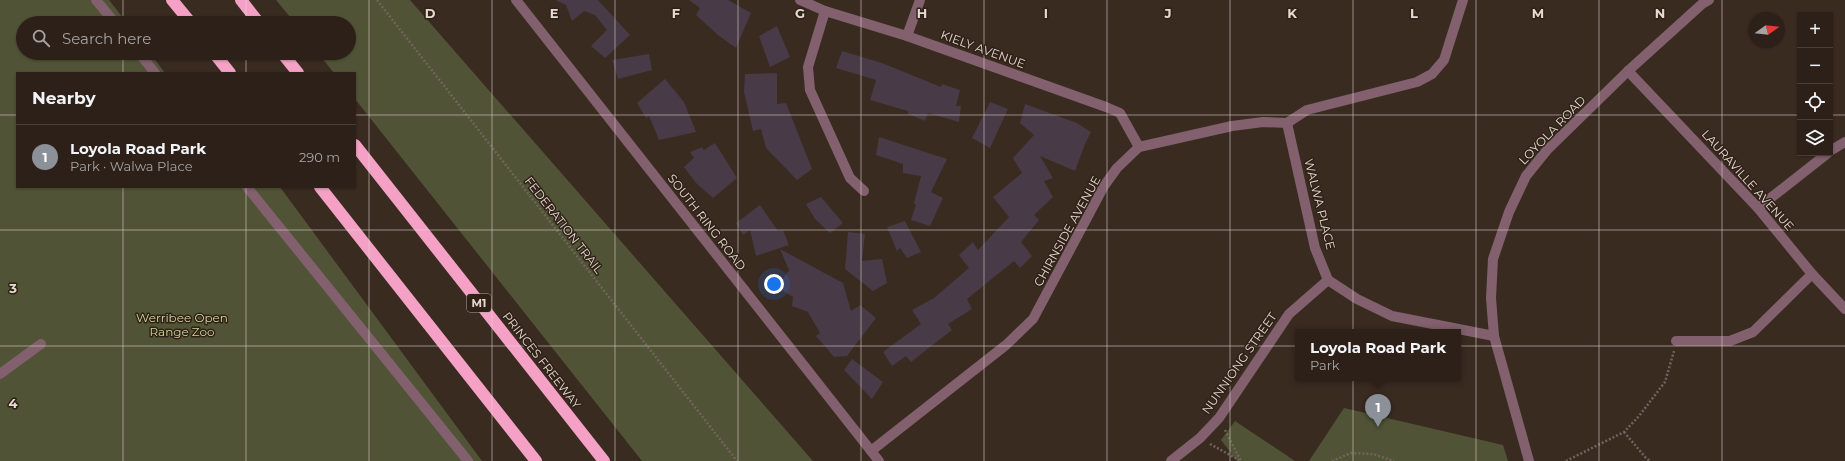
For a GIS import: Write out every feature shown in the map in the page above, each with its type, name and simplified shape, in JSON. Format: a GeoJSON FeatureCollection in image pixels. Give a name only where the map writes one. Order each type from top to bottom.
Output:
{"type":"FeatureCollection","features":[{"type":"Feature","properties":{"kind":"highway"},"geometry":{"type":"LineString","coordinates":[[172,0],[185,16]]}},
{"type":"Feature","properties":{"kind":"highway"},"geometry":{"type":"LineString","coordinates":[[241,0],[254,16]]}},
{"type":"Feature","properties":{"kind":"highway"},"geometry":{"type":"LineString","coordinates":[[220,60],[229,72]]}},
{"type":"Feature","properties":{"kind":"highway"},"geometry":{"type":"LineString","coordinates":[[288,60],[297,72]]}},
{"type":"Feature","properties":{"kind":"highway","name":"PRINCES FREEWAY"},"geometry":{"type":"LineString","coordinates":[[356,146],[604,461]]}},
{"type":"Feature","properties":{"kind":"highway"},"geometry":{"type":"LineString","coordinates":[[321,188],[536,461]]}},
{"type":"Feature","properties":{"kind":"street"},"geometry":{"type":"LineString","coordinates":[[96,0],[109,16]]}},
{"type":"Feature","properties":{"kind":"street","name":"SOUTH RING ROAD"},"geometry":{"type":"LineString","coordinates":[[516,0],[879,461]]}},
{"type":"Feature","properties":{"kind":"street","name":"KIELY AVENUE"},"geometry":{"type":"LineString","coordinates":[[800,0],[824,12],[907,36],[1120,113],[1139,147]]}},
{"type":"Feature","properties":{"kind":"street"},"geometry":{"type":"LineString","coordinates":[[907,36],[920,0]]}},
{"type":"Feature","properties":{"kind":"street"},"geometry":{"type":"LineString","coordinates":[[1139,147],[1232,126],[1263,122],[1287,123],[1307,110],[1417,82],[1432,74],[1444,60],[1463,0]]}},
{"type":"Feature","properties":{"kind":"street","name":"LOYOLA ROAD"},"geometry":{"type":"LineString","coordinates":[[1529,461],[1494,336],[1491,298],[1493,259],[1509,212],[1526,176],[1547,150],[1628,71],[1702,4],[1710,0]]}},
{"type":"Feature","properties":{"kind":"street"},"geometry":{"type":"LineString","coordinates":[[824,12],[808,67],[810,90],[850,178],[864,192]]}},
{"type":"Feature","properties":{"kind":"street"},"geometry":{"type":"LineString","coordinates":[[145,60],[154,72]]}},
{"type":"Feature","properties":{"kind":"street","name":"LAURAVILLE AVENUE"},"geometry":{"type":"LineString","coordinates":[[1628,71],[1758,208],[1812,274],[1845,309]]}},
{"type":"Feature","properties":{"kind":"street","name":"WALWA PLACE"},"geometry":{"type":"LineString","coordinates":[[1287,123],[1316,248],[1328,280]]}},
{"type":"Feature","properties":{"kind":"street"},"geometry":{"type":"LineString","coordinates":[[1833,150],[1845,142]]}},
{"type":"Feature","properties":{"kind":"street","name":"CHIRNSIDE AVENUE"},"geometry":{"type":"LineString","coordinates":[[871,451],[1006,345],[1033,319],[1104,186],[1117,168],[1139,147]]}},
{"type":"Feature","properties":{"kind":"street"},"geometry":{"type":"LineString","coordinates":[[1758,208],[1824,156]]}},
{"type":"Feature","properties":{"kind":"street"},"geometry":{"type":"LineString","coordinates":[[248,188],[468,461]]}},
{"type":"Feature","properties":{"kind":"street"},"geometry":{"type":"LineString","coordinates":[[1676,341],[1730,341],[1753,332],[1812,274]]}},
{"type":"Feature","properties":{"kind":"street"},"geometry":{"type":"LineString","coordinates":[[1328,280],[1357,299],[1392,316],[1458,329]]}},
{"type":"Feature","properties":{"kind":"street","name":"NUNNIONG STREET"},"geometry":{"type":"LineString","coordinates":[[1171,461],[1200,438],[1219,418],[1289,314],[1328,280]]}},
{"type":"Feature","properties":{"kind":"street"},"geometry":{"type":"LineString","coordinates":[[1461,330],[1494,336]]}},
{"type":"Feature","properties":{"kind":"street"},"geometry":{"type":"LineString","coordinates":[[0,374],[41,344]]}},
{"type":"Feature","properties":{"kind":"path","name":"FEDERATION TRAIL"},"geometry":{"type":"LineString","coordinates":[[377,0],[737,461]]}},
{"type":"Feature","properties":{"kind":"path"},"geometry":{"type":"LineString","coordinates":[[1566,461],[1624,432],[1639,416],[1665,382],[1676,341]]}},
{"type":"Feature","properties":{"kind":"path"},"geometry":{"type":"LineString","coordinates":[[1219,418],[1240,460]]}},
{"type":"Feature","properties":{"kind":"path"},"geometry":{"type":"LineString","coordinates":[[1624,432],[1650,461]]}},
{"type":"Feature","properties":{"kind":"path"},"geometry":{"type":"LineString","coordinates":[[1200,438],[1240,460]]}},
{"type":"Feature","properties":{"kind":"path"},"geometry":{"type":"LineString","coordinates":[[1332,461],[1351,453],[1373,454],[1394,461]]}},
{"type":"Feature","properties":{"kind":"green space","name":"Werribee Open Range Zoo"},"geometry":{"type":"Polygon","coordinates":[[[0,0],[109,0],[122,16],[16,16],[16,60],[155,60],[164,72],[16,72],[16,188],[281,188],[482,461],[0,461],[0,0]]]}},
{"type":"Feature","properties":{"kind":"green space"},"geometry":{"type":"Polygon","coordinates":[[[276,0],[410,0],[813,461],[642,461],[356,100],[356,72],[333,72],[324,60],[356,60],[356,16],[289,16],[276,0]]]}},
{"type":"Feature","properties":{"kind":"green space"},"geometry":{"type":"Polygon","coordinates":[[[1344,408],[1503,445],[1508,461],[1309,461],[1344,408]]]}},
{"type":"Feature","properties":{"kind":"green space"},"geometry":{"type":"Polygon","coordinates":[[[1235,421],[1295,461],[1237,461],[1221,440],[1235,421]]]}},
{"type":"Feature","properties":{"kind":"building"},"geometry":{"type":"Polygon","coordinates":[[[557,0],[598,0],[630,35],[605,58],[591,46],[607,30],[595,15],[584,11],[572,21],[566,5],[557,0]]]}},
{"type":"Feature","properties":{"kind":"building"},"geometry":{"type":"Polygon","coordinates":[[[689,0],[728,0],[751,13],[736,48],[718,35],[696,15],[700,8],[689,0]]]}},
{"type":"Feature","properties":{"kind":"building"},"geometry":{"type":"Polygon","coordinates":[[[777,26],[790,57],[770,67],[759,36],[777,26]]]}},
{"type":"Feature","properties":{"kind":"building"},"geometry":{"type":"Polygon","coordinates":[[[842,51],[882,63],[941,87],[942,84],[960,90],[956,106],[961,106],[959,122],[928,113],[925,121],[908,114],[908,111],[870,100],[876,80],[836,68],[842,51]]]}},
{"type":"Feature","properties":{"kind":"building"},"geometry":{"type":"Polygon","coordinates":[[[649,54],[652,70],[618,79],[612,60],[649,54]]]}},
{"type":"Feature","properties":{"kind":"building"},"geometry":{"type":"Polygon","coordinates":[[[777,73],[777,104],[786,103],[812,169],[797,180],[766,148],[761,129],[753,131],[744,92],[745,74],[777,73]]]}},
{"type":"Feature","properties":{"kind":"building"},"geometry":{"type":"Polygon","coordinates":[[[665,79],[684,102],[696,132],[659,140],[649,116],[646,118],[637,103],[665,79]]]}},
{"type":"Feature","properties":{"kind":"building"},"geometry":{"type":"Polygon","coordinates":[[[990,102],[1008,109],[990,148],[972,138],[990,102]]]}},
{"type":"Feature","properties":{"kind":"building"},"geometry":{"type":"Polygon","coordinates":[[[1025,104],[1077,123],[1091,132],[1075,171],[1040,156],[1053,178],[1044,181],[1053,197],[1034,215],[1039,220],[1021,242],[1032,256],[1020,268],[1014,261],[967,299],[972,309],[948,324],[952,330],[911,362],[906,356],[892,366],[883,352],[921,324],[912,310],[934,298],[969,268],[959,255],[973,242],[978,250],[1009,217],[993,197],[1022,173],[1013,158],[1034,135],[1020,123],[1025,104]]]}},
{"type":"Feature","properties":{"kind":"building"},"geometry":{"type":"Polygon","coordinates":[[[879,137],[947,159],[931,192],[943,198],[930,226],[911,220],[916,205],[914,203],[921,176],[903,173],[903,164],[876,155],[879,137]]]}},
{"type":"Feature","properties":{"kind":"building"},"geometry":{"type":"Polygon","coordinates":[[[715,143],[737,178],[713,198],[696,183],[684,167],[694,158],[690,152],[702,147],[704,150],[715,143]]]}},
{"type":"Feature","properties":{"kind":"building"},"geometry":{"type":"Polygon","coordinates":[[[821,197],[843,223],[830,233],[815,219],[806,204],[821,197]]]}},
{"type":"Feature","properties":{"kind":"building"},"geometry":{"type":"Polygon","coordinates":[[[760,205],[778,231],[783,230],[789,245],[756,256],[750,230],[743,235],[736,223],[760,205]]]}},
{"type":"Feature","properties":{"kind":"building"},"geometry":{"type":"Polygon","coordinates":[[[905,221],[921,252],[907,258],[900,248],[897,251],[887,227],[905,221]]]}},
{"type":"Feature","properties":{"kind":"building"},"geometry":{"type":"Polygon","coordinates":[[[848,232],[865,234],[862,261],[882,259],[887,283],[873,291],[845,269],[848,232]]]}},
{"type":"Feature","properties":{"kind":"building"},"geometry":{"type":"Polygon","coordinates":[[[780,249],[843,283],[851,311],[860,305],[876,318],[847,356],[834,357],[816,336],[820,333],[808,312],[792,306],[793,297],[777,287],[789,270],[780,249]]]}},
{"type":"Feature","properties":{"kind":"building"},"geometry":{"type":"Polygon","coordinates":[[[852,359],[883,382],[872,399],[844,370],[852,359]]]}},
{"type":"Feature","properties":{"kind":"place","name":"Loyola Road Park"},"geometry":{"type":"Point","coordinates":[1378,427]}}]}
